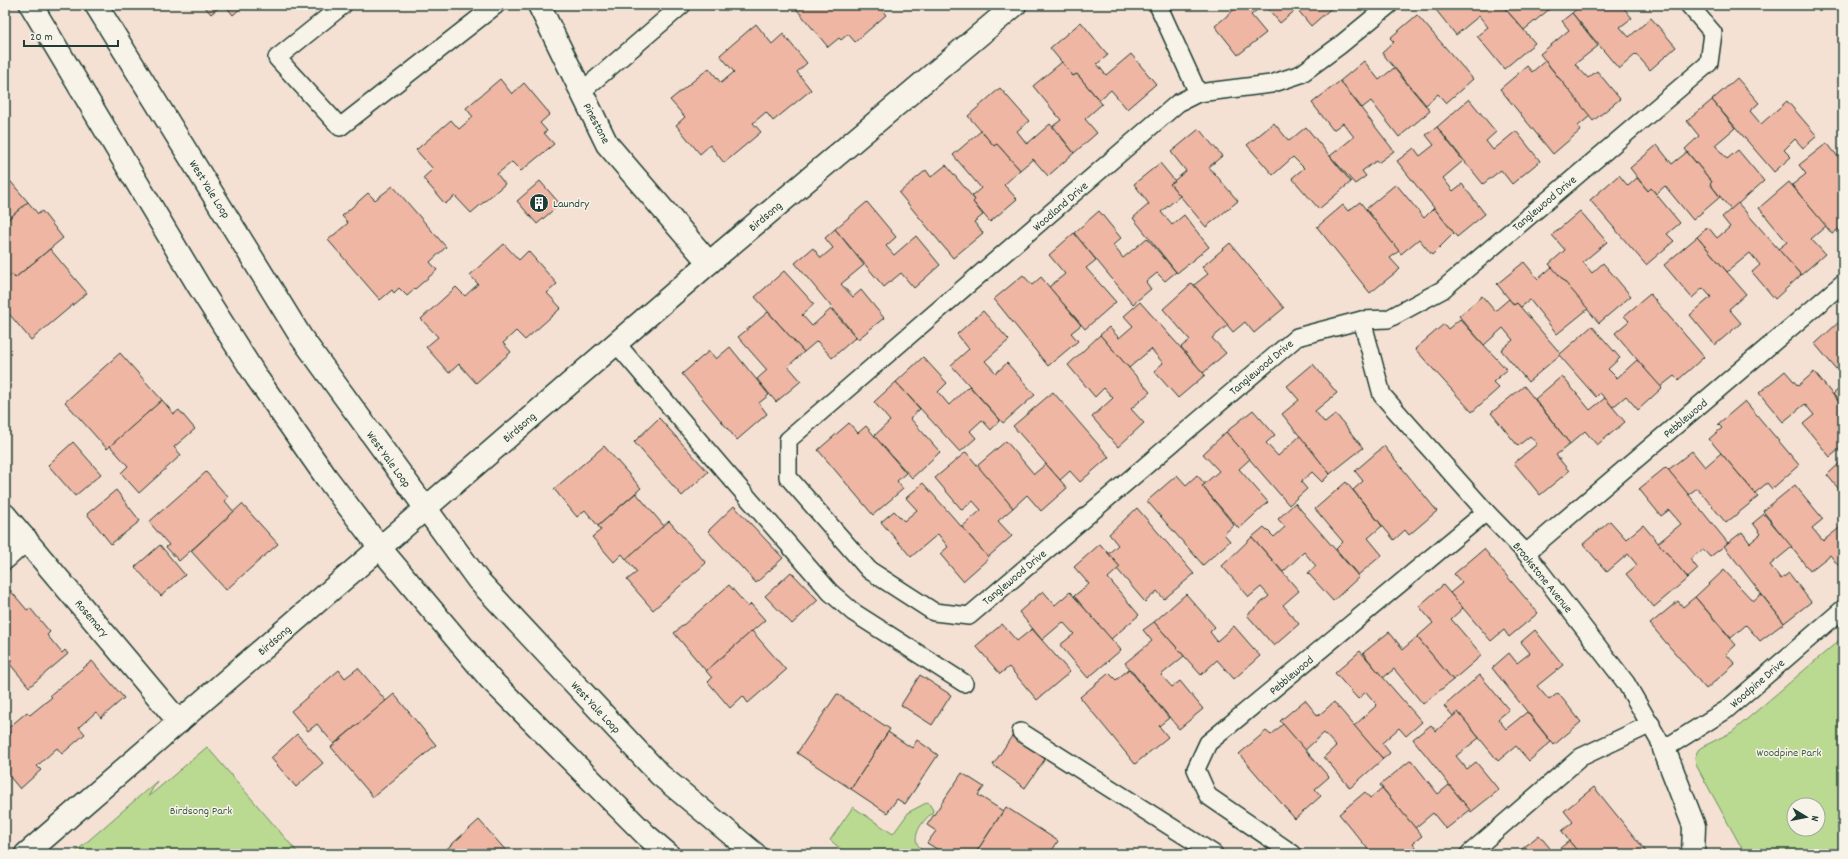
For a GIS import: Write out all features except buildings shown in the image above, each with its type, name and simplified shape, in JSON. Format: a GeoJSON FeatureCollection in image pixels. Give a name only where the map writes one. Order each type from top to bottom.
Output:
{"type":"FeatureCollection","features":[{"type":"Feature","properties":{"kind":"main road"},"geometry":{"type":"LineString","coordinates":[[31,5],[198,285],[257,378],[326,478],[380,548],[490,678],[646,835],[668,854]]}},
{"type":"Feature","properties":{"kind":"main road","name":"West Yale Loop"},"geometry":{"type":"LineString","coordinates":[[96,5],[301,337],[478,580],[660,775],[755,854]]}},
{"type":"Feature","properties":{"kind":"main road","name":"Pinestone"},"geometry":{"type":"LineString","coordinates":[[539,5],[606,144],[709,263]]}},
{"type":"Feature","properties":{"kind":"main road","name":"Birdsong"},"geometry":{"type":"LineString","coordinates":[[26,854],[709,263],[1015,5]]}},
{"type":"Feature","properties":{"kind":"main road","name":"Rosemary"},"geometry":{"type":"LineString","coordinates":[[5,515],[179,722]]}},
{"type":"Feature","properties":{"kind":"main road"},"geometry":{"type":"LineString","coordinates":[[5,558],[26,539]]}},
{"type":"Feature","properties":{"kind":"main road","name":"Brookstone Avenue"},"geometry":{"type":"LineString","coordinates":[[1664,749],[1694,826],[1693,854]]}},
{"type":"Feature","properties":{"kind":"lane"},"geometry":{"type":"LineString","coordinates":[[343,5],[277,58],[340,127],[496,5]]}},
{"type":"Feature","properties":{"kind":"lane"},"geometry":{"type":"LineString","coordinates":[[581,92],[682,5]]}},
{"type":"Feature","properties":{"kind":"lane"},"geometry":{"type":"LineString","coordinates":[[1158,5],[1198,93]]}},
{"type":"Feature","properties":{"kind":"lane","name":"Woodland Drive"},"geometry":{"type":"LineString","coordinates":[[788,477],[788,440],[1178,103],[1198,93],[1271,84],[1301,74],[1339,46],[1389,5]]}},
{"type":"Feature","properties":{"kind":"lane","name":"Tanglewood Drive"},"geometry":{"type":"LineString","coordinates":[[788,477],[869,570],[934,612],[969,616],[1297,336],[1362,320],[1388,319],[1442,290],[1709,64],[1713,33],[1690,5]]}},
{"type":"Feature","properties":{"kind":"lane","name":"Pebblewood"},"geometry":{"type":"LineString","coordinates":[[1526,553],[1843,283]]}},
{"type":"Feature","properties":{"kind":"lane","name":"Brookstone Avenue"},"geometry":{"type":"LineString","coordinates":[[1362,320],[1382,395],[1486,512],[1526,553],[1626,683],[1651,724],[1664,749]]}},
{"type":"Feature","properties":{"kind":"lane"},"geometry":{"type":"LineString","coordinates":[[616,343],[830,592],[854,612],[964,683]]}},
{"type":"Feature","properties":{"kind":"lane","name":"Pebblewood"},"geometry":{"type":"LineString","coordinates":[[1287,850],[1208,796],[1196,769],[1208,743],[1486,512]]}},
{"type":"Feature","properties":{"kind":"lane","name":"Woodpine Drive"},"geometry":{"type":"LineString","coordinates":[[1664,749],[1726,710],[1843,609]]}},
{"type":"Feature","properties":{"kind":"lane"},"geometry":{"type":"LineString","coordinates":[[1469,854],[1581,757],[1651,724]]}},
{"type":"Feature","properties":{"kind":"lane"},"geometry":{"type":"LineString","coordinates":[[1021,732],[1214,854]]}},
{"type":"Feature","properties":{"kind":"green space","name":"Woodpine Park"},"geometry":{"type":"Polygon","coordinates":[[[1843,637],[1843,854],[1745,854],[1696,765],[1695,757],[1698,750],[1732,732],[1843,637]]]}},
{"type":"Feature","properties":{"kind":"green space","name":"Birdsong Park"},"geometry":{"type":"Polygon","coordinates":[[[207,747],[299,854],[73,854],[157,781],[148,797],[207,747]]]}},
{"type":"Feature","properties":{"kind":"green space"},"geometry":{"type":"Polygon","coordinates":[[[928,802],[933,810],[932,814],[927,817],[921,825],[916,838],[920,848],[927,854],[847,854],[830,840],[853,807],[893,834],[909,812],[928,802]]]}},
{"type":"Feature","properties":{"kind":"place","name":"Laundry"},"geometry":{"type":"Point","coordinates":[539,203]}}]}
